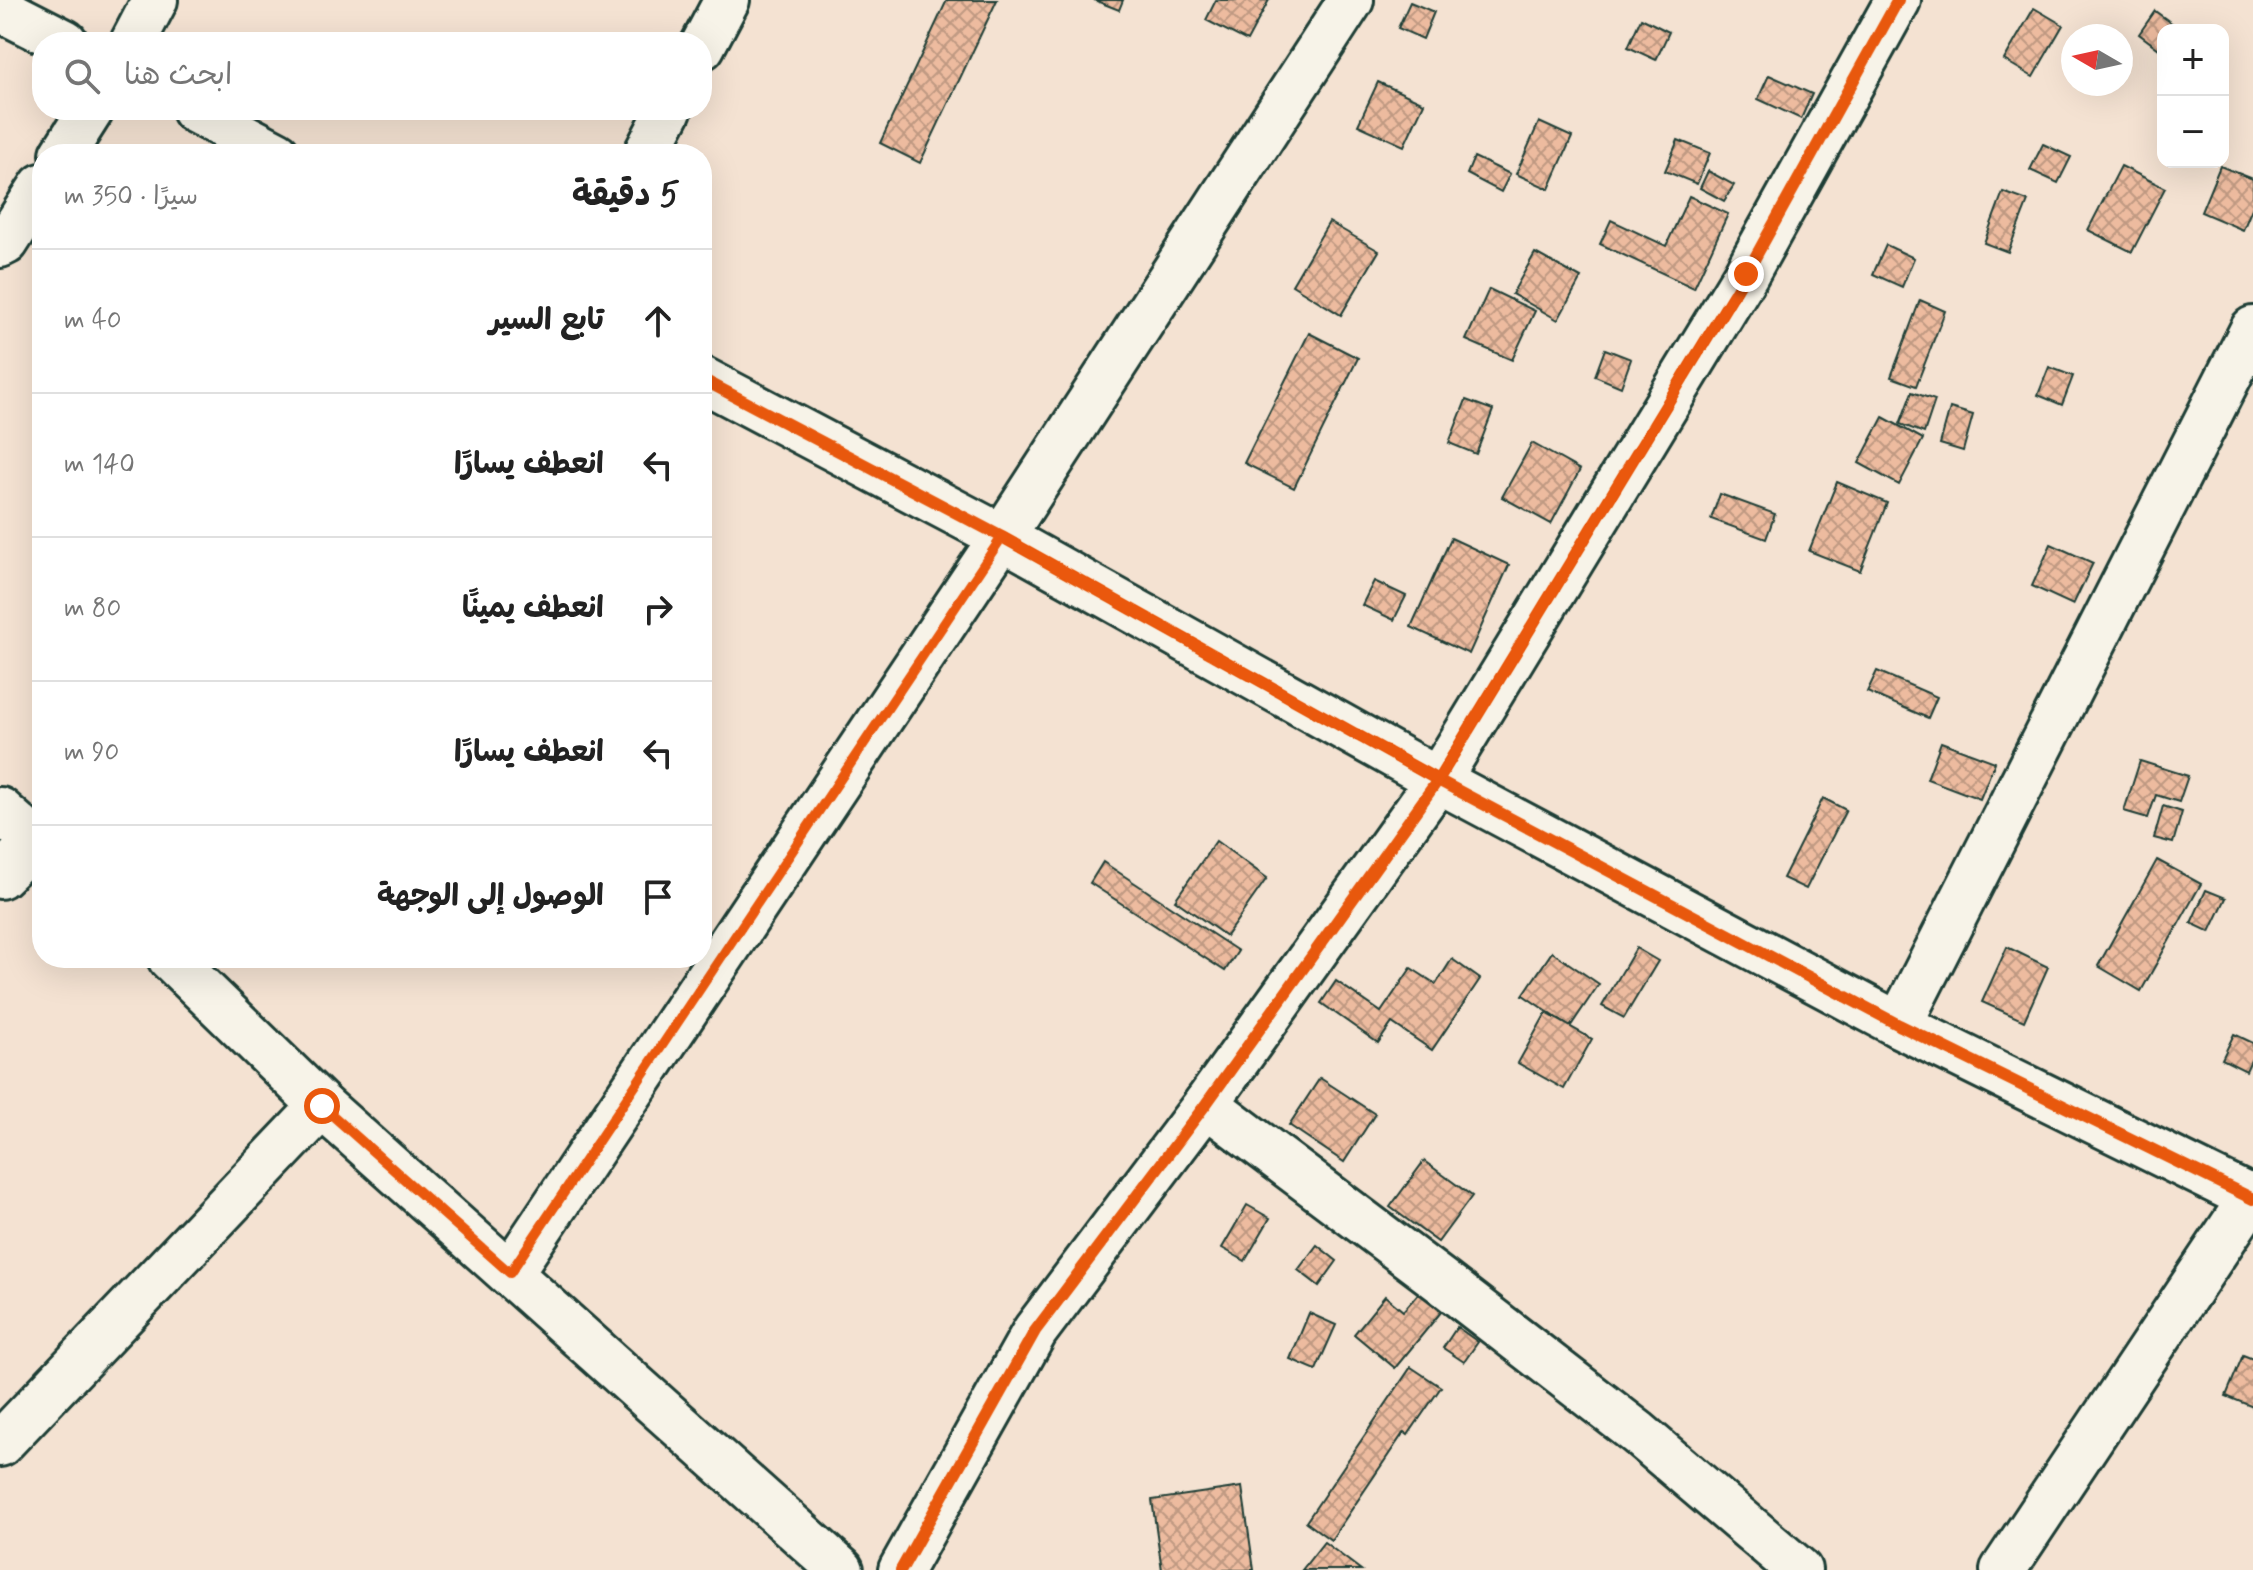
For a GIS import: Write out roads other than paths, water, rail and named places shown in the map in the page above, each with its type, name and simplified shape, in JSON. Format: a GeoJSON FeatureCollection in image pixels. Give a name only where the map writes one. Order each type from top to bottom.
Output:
{"type":"FeatureCollection","features":[{"type":"Feature","properties":{"kind":"street"},"geometry":{"type":"LineString","coordinates":[[138,32],[155,0]]}},
{"type":"Feature","properties":{"kind":"street"},"geometry":{"type":"LineString","coordinates":[[710,32],[727,0]]}},
{"type":"Feature","properties":{"kind":"street"},"geometry":{"type":"LineString","coordinates":[[510,1273],[1002,537],[1351,0]]}},
{"type":"Feature","properties":{"kind":"street"},"geometry":{"type":"LineString","coordinates":[[901,1570],[1035,1331],[1206,1104],[1438,780],[1746,274],[1898,0]]}},
{"type":"Feature","properties":{"kind":"street"},"geometry":{"type":"LineString","coordinates":[[0,9],[45,32]]}},
{"type":"Feature","properties":{"kind":"street"},"geometry":{"type":"LineString","coordinates":[[69,144],[85,120]]}},
{"type":"Feature","properties":{"kind":"street"},"geometry":{"type":"LineString","coordinates":[[213,120],[258,144]]}},
{"type":"Feature","properties":{"kind":"street"},"geometry":{"type":"LineString","coordinates":[[651,144],[664,120]]}},
{"type":"Feature","properties":{"kind":"street"},"geometry":{"type":"LineString","coordinates":[[0,245],[6,242],[32,202]]}},
{"type":"Feature","properties":{"kind":"street"},"geometry":{"type":"LineString","coordinates":[[1899,1025],[2253,329]]}},
{"type":"Feature","properties":{"kind":"street"},"geometry":{"type":"LineString","coordinates":[[712,384],[1002,537],[1438,780],[1899,1025],[2252,1197],[2003,1570]]}},
{"type":"Feature","properties":{"kind":"street"},"geometry":{"type":"LineString","coordinates":[[0,810],[32,838]]}},
{"type":"Feature","properties":{"kind":"street"},"geometry":{"type":"LineString","coordinates":[[0,876],[32,850]]}},
{"type":"Feature","properties":{"kind":"street"},"geometry":{"type":"LineString","coordinates":[[189,968],[322,1106],[841,1570]]}},
{"type":"Feature","properties":{"kind":"street"},"geometry":{"type":"LineString","coordinates":[[1206,1104],[1638,1433],[1799,1570]]}},
{"type":"Feature","properties":{"kind":"street"},"geometry":{"type":"LineString","coordinates":[[0,1444],[322,1106]]}}]}
